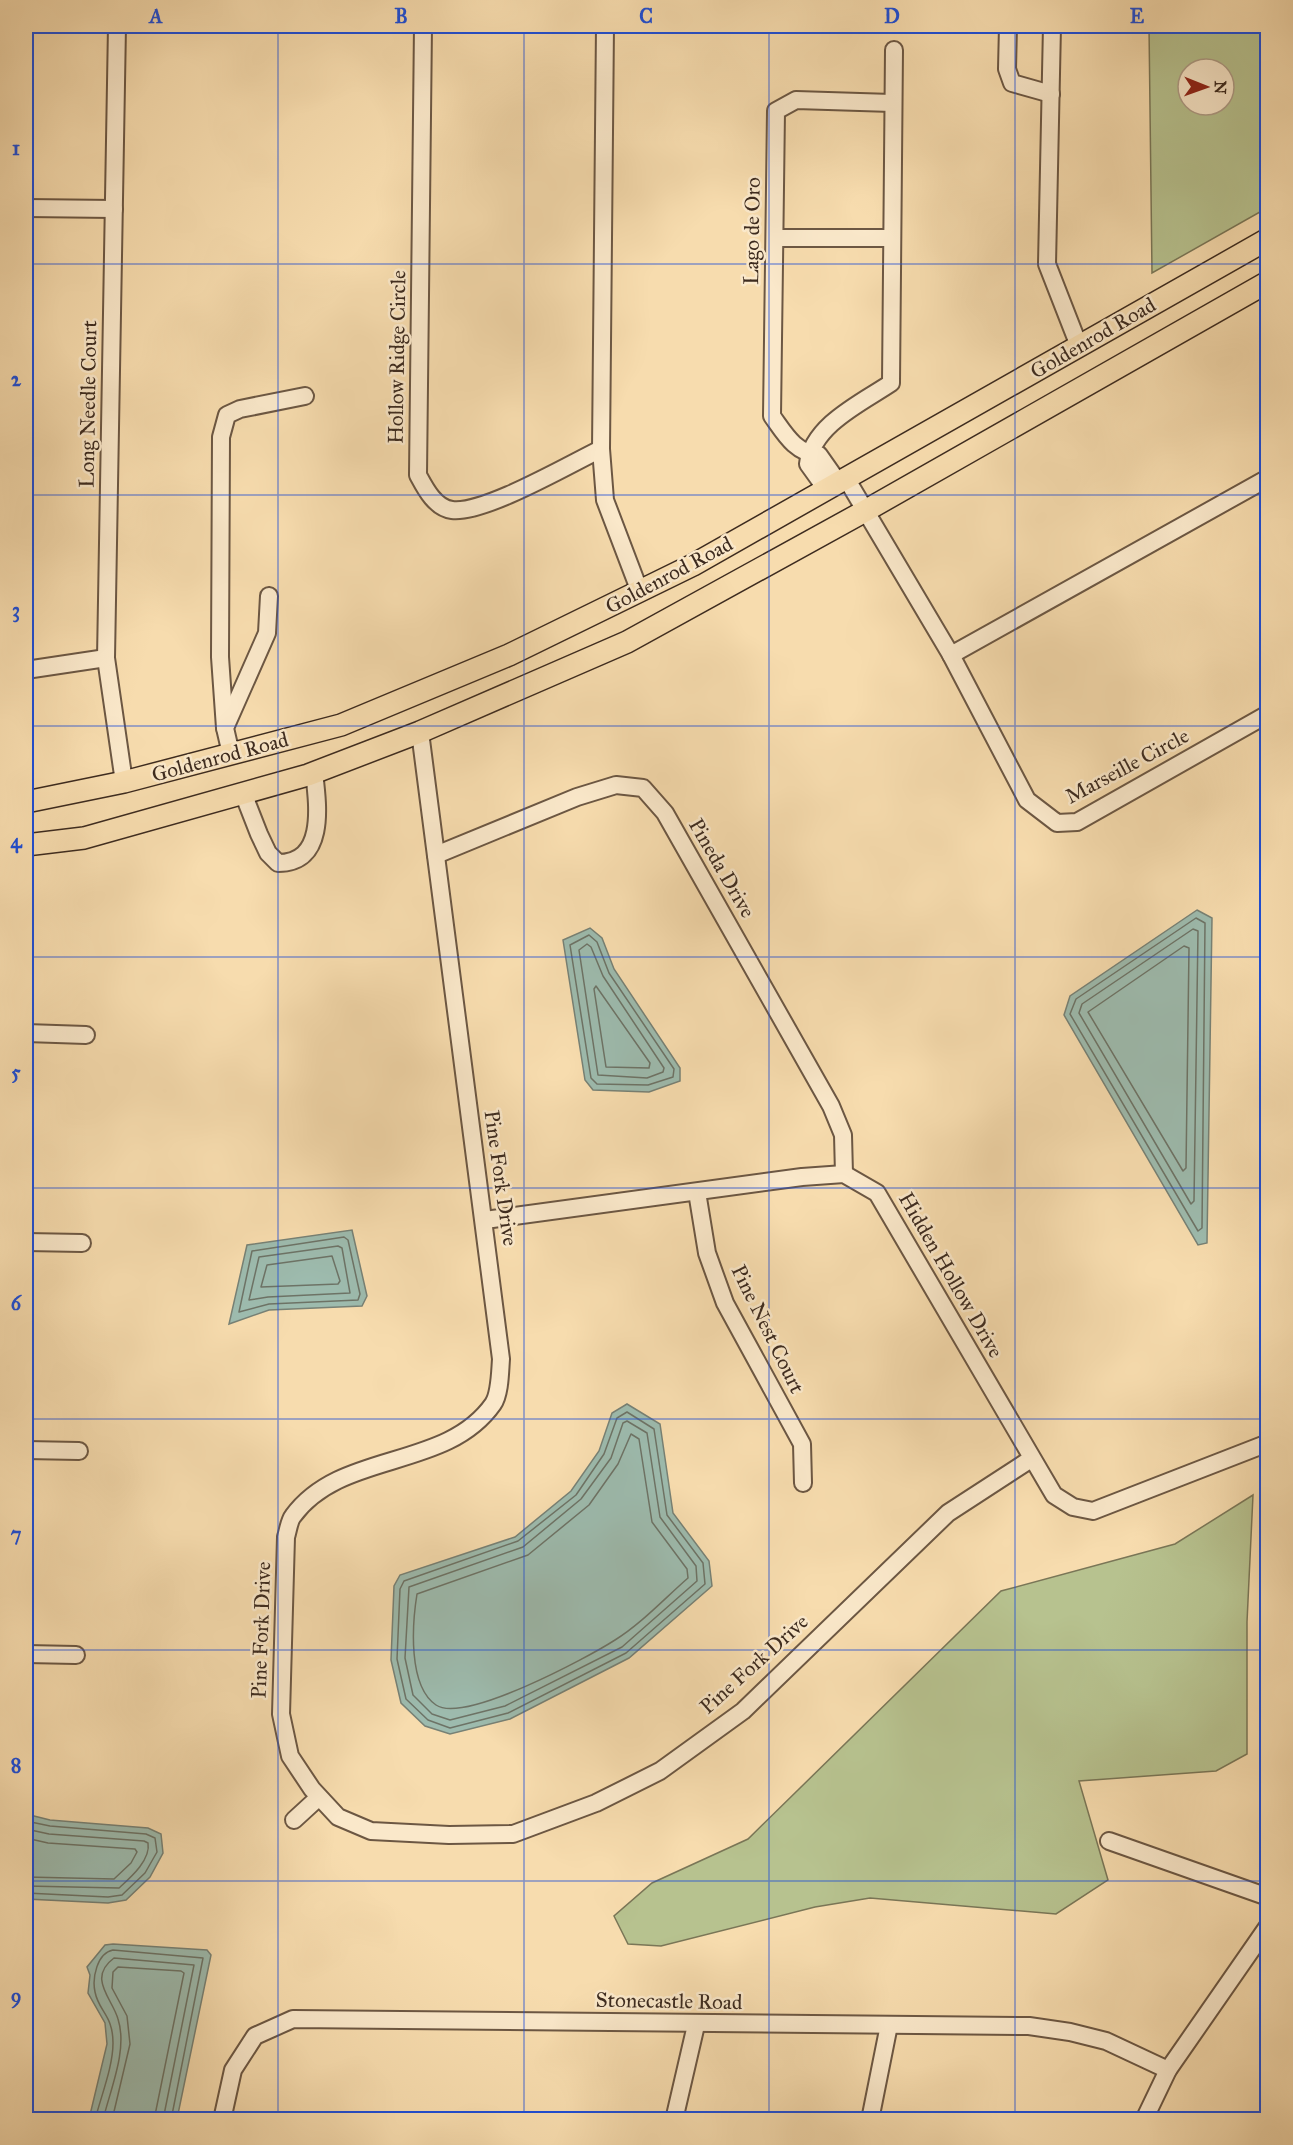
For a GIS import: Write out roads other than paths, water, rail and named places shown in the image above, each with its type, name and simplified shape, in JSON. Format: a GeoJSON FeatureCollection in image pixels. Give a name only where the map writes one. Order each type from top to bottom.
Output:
{"type":"FeatureCollection","features":[{"type":"Feature","properties":{"kind":"main road","name":"Goldenrod Road"},"geometry":{"type":"LineString","coordinates":[[26,802],[124,782],[341,725],[509,655],[640,592],[1268,239]]}},
{"type":"Feature","properties":{"kind":"main road","name":"Goldenrod Road"},"geometry":{"type":"LineString","coordinates":[[26,845],[84,838],[314,772],[420,732],[627,642],[865,511],[1268,282]]}},
{"type":"Feature","properties":{"kind":"street","name":"Long Needle Court"},"geometry":{"type":"LineString","coordinates":[[117,26],[106,658],[124,782]]}},
{"type":"Feature","properties":{"kind":"street","name":"Hollow Ridge Circle"},"geometry":{"type":"LineString","coordinates":[[423,26],[418,475],[430,497],[450,511],[476,509],[601,449]]}},
{"type":"Feature","properties":{"kind":"street"},"geometry":{"type":"LineString","coordinates":[[605,26],[601,449],[605,500],[640,592]]}},
{"type":"Feature","properties":{"kind":"street"},"geometry":{"type":"LineString","coordinates":[[1008,26],[1007,69],[1012,83],[1051,94]]}},
{"type":"Feature","properties":{"kind":"street"},"geometry":{"type":"LineString","coordinates":[[1052,26],[1047,264],[1079,346]]}},
{"type":"Feature","properties":{"kind":"street"},"geometry":{"type":"LineString","coordinates":[[809,454],[829,425],[891,383],[894,50]]}},
{"type":"Feature","properties":{"kind":"street","name":"Lago de Oro"},"geometry":{"type":"LineString","coordinates":[[837,483],[819,455],[809,454],[795,447],[772,416],[776,111],[796,100],[892,103]]}},
{"type":"Feature","properties":{"kind":"street"},"geometry":{"type":"LineString","coordinates":[[26,208],[114,209]]}},
{"type":"Feature","properties":{"kind":"street"},"geometry":{"type":"LineString","coordinates":[[775,238],[891,238]]}},
{"type":"Feature","properties":{"kind":"street"},"geometry":{"type":"LineString","coordinates":[[231,754],[225,728],[220,657],[221,437],[227,415],[305,396]]}},
{"type":"Feature","properties":{"kind":"street"},"geometry":{"type":"LineString","coordinates":[[951,655],[1268,478]]}},
{"type":"Feature","properties":{"kind":"street","name":"Marseille Circle"},"geometry":{"type":"LineString","coordinates":[[837,483],[865,511],[951,655],[1027,800],[1057,823],[1077,822],[1268,714]]}},
{"type":"Feature","properties":{"kind":"street"},"geometry":{"type":"LineString","coordinates":[[225,728],[267,633],[269,596]]}},
{"type":"Feature","properties":{"kind":"street"},"geometry":{"type":"LineString","coordinates":[[26,670],[106,658]]}},
{"type":"Feature","properties":{"kind":"street","name":"Pine Fork Drive"},"geometry":{"type":"LineString","coordinates":[[420,732],[485,1220],[501,1359],[495,1402],[473,1426],[443,1444],[350,1475],[319,1490],[292,1517],[286,1537],[281,1714],[290,1756],[318,1798],[338,1817],[371,1831],[449,1835],[513,1834],[596,1803],[660,1771],[743,1711],[948,1513],[1030,1459]]}},
{"type":"Feature","properties":{"kind":"street"},"geometry":{"type":"LineString","coordinates":[[243,793],[268,853],[278,863],[293,863],[306,854],[312,841],[318,811],[314,772]]}},
{"type":"Feature","properties":{"kind":"street","name":"Pineda Drive"},"geometry":{"type":"LineString","coordinates":[[436,855],[577,797],[616,785],[643,788],[665,813],[831,1106],[843,1135],[844,1174]]}},
{"type":"Feature","properties":{"kind":"street"},"geometry":{"type":"LineString","coordinates":[[26,1033],[86,1035]]}},
{"type":"Feature","properties":{"kind":"street"},"geometry":{"type":"LineString","coordinates":[[485,1220],[844,1174]]}},
{"type":"Feature","properties":{"kind":"street","name":"Hidden Hollow Drive"},"geometry":{"type":"LineString","coordinates":[[844,1174],[877,1193],[935,1289],[1030,1459],[1054,1495],[1073,1507],[1093,1511],[1268,1443]]}},
{"type":"Feature","properties":{"kind":"street","name":"Pine Nest Court"},"geometry":{"type":"LineString","coordinates":[[697,1192],[707,1253],[725,1303],[802,1444],[803,1483]]}},
{"type":"Feature","properties":{"kind":"street"},"geometry":{"type":"LineString","coordinates":[[26,1242],[82,1243]]}},
{"type":"Feature","properties":{"kind":"street"},"geometry":{"type":"LineString","coordinates":[[26,1450],[80,1451]]}},
{"type":"Feature","properties":{"kind":"street"},"geometry":{"type":"LineString","coordinates":[[26,1654],[76,1655]]}},
{"type":"Feature","properties":{"kind":"street"},"geometry":{"type":"LineString","coordinates":[[294,1820],[318,1798]]}},
{"type":"Feature","properties":{"kind":"street"},"geometry":{"type":"LineString","coordinates":[[1109,1841],[1268,1897]]}},
{"type":"Feature","properties":{"kind":"street"},"geometry":{"type":"LineString","coordinates":[[1144,2120],[1168,2070],[1268,1926]]}},
{"type":"Feature","properties":{"kind":"street","name":"Stonecastle Road"},"geometry":{"type":"LineString","coordinates":[[222,2120],[233,2070],[255,2037],[293,2019],[696,2025],[1029,2026],[1070,2032],[1106,2041],[1168,2070]]}},
{"type":"Feature","properties":{"kind":"street"},"geometry":{"type":"LineString","coordinates":[[674,2120],[696,2025]]}},
{"type":"Feature","properties":{"kind":"street"},"geometry":{"type":"LineString","coordinates":[[870,2120],[890,2025]]}},
{"type":"Feature","properties":{"kind":"water"},"geometry":{"type":"Polygon","coordinates":[[[1197,910],[1212,918],[1207,1243],[1198,1245],[1064,1015],[1070,996],[1197,910]]]}},
{"type":"Feature","properties":{"kind":"water"},"geometry":{"type":"Polygon","coordinates":[[[590,928],[602,938],[614,969],[680,1068],[680,1081],[649,1092],[593,1090],[585,1080],[563,940],[590,928]]]}},
{"type":"Feature","properties":{"kind":"water"},"geometry":{"type":"Polygon","coordinates":[[[352,1230],[367,1296],[362,1306],[269,1310],[229,1324],[247,1245],[352,1230]]]}},
{"type":"Feature","properties":{"kind":"water"},"geometry":{"type":"Polygon","coordinates":[[[627,1404],[660,1424],[673,1513],[709,1561],[712,1586],[629,1658],[510,1719],[450,1734],[425,1726],[401,1703],[391,1660],[394,1586],[400,1575],[515,1537],[571,1491],[599,1451],[612,1413],[627,1404]]]}},
{"type":"Feature","properties":{"kind":"water"},"geometry":{"type":"Polygon","coordinates":[[[26,1814],[50,1820],[148,1828],[161,1834],[163,1853],[150,1877],[126,1900],[108,1903],[26,1899],[26,1814]]]}},
{"type":"Feature","properties":{"kind":"water"},"geometry":{"type":"Polygon","coordinates":[[[105,1945],[207,1950],[211,1955],[177,2119],[89,2119],[107,2044],[105,2023],[88,1993],[90,1975],[87,1967],[105,1945]]]}}]}
